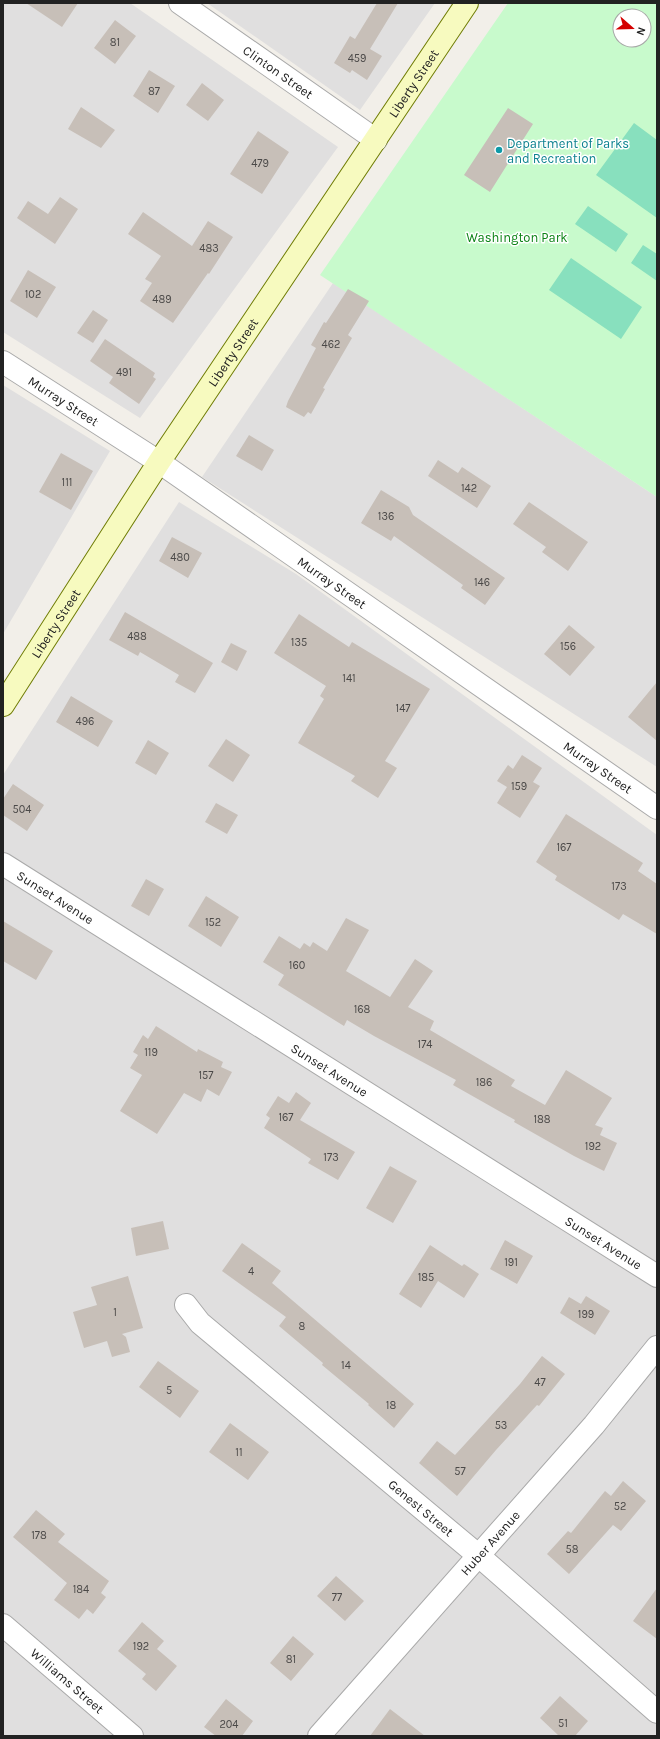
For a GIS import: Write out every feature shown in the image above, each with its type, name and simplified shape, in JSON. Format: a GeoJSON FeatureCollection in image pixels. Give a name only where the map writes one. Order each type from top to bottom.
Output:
{"type":"FeatureCollection","features":[{"type":"Feature","properties":{"kind":"main road","name":"Liberty Street"},"geometry":{"type":"LineString","coordinates":[[3,705],[160,462],[468,3]]}},
{"type":"Feature","properties":{"kind":"street","name":"Clinton Street"},"geometry":{"type":"LineString","coordinates":[[180,3],[376,140]]}},
{"type":"Feature","properties":{"kind":"street","name":"Murray Street"},"geometry":{"type":"LineString","coordinates":[[3,362],[160,462],[657,808]]}},
{"type":"Feature","properties":{"kind":"street","name":"Sunset Avenue"},"geometry":{"type":"LineString","coordinates":[[3,864],[657,1276]]}},
{"type":"Feature","properties":{"kind":"street","name":"Genest Street"},"geometry":{"type":"LineString","coordinates":[[186,1305],[200,1323],[479,1556],[657,1712]]}},
{"type":"Feature","properties":{"kind":"street","name":"Huber Avenue"},"geometry":{"type":"LineString","coordinates":[[319,1736],[594,1425],[657,1347]]}},
{"type":"Feature","properties":{"kind":"street","name":"Williams Street"},"geometry":{"type":"LineString","coordinates":[[3,1625],[132,1736]]}},
{"type":"Feature","properties":{"kind":"shaded area"},"geometry":{"type":"Polygon","coordinates":[[[3,3],[130,3],[338,147],[140,418],[3,332],[3,3]]]}},
{"type":"Feature","properties":{"kind":"shaded area"},"geometry":{"type":"Polygon","coordinates":[[[207,3],[435,3],[360,110],[207,3]]]}},
{"type":"Feature","properties":{"kind":"shaded area"},"geometry":{"type":"Polygon","coordinates":[[[333,283],[657,497],[657,767],[202,477],[333,283]]]}},
{"type":"Feature","properties":{"kind":"shaded area"},"geometry":{"type":"Polygon","coordinates":[[[3,385],[110,451],[3,634],[3,385]]]}},
{"type":"Feature","properties":{"kind":"shaded area"},"geometry":{"type":"Polygon","coordinates":[[[179,502],[296,574],[657,835],[657,1736],[3,1736],[3,775],[179,502]]]}},
{"type":"Feature","properties":{"kind":"green space","name":"Washington Park"},"geometry":{"type":"Polygon","coordinates":[[[508,3],[657,4],[657,497],[320,275],[508,3]]]}},
{"type":"Feature","properties":{"kind":"green space"},"geometry":{"type":"Polygon","coordinates":[[[634,123],[657,140],[657,218],[596,175],[634,123]]]}},
{"type":"Feature","properties":{"kind":"green space"},"geometry":{"type":"Polygon","coordinates":[[[588,206],[628,234],[616,252],[575,224],[588,206]]]}},
{"type":"Feature","properties":{"kind":"green space"},"geometry":{"type":"Polygon","coordinates":[[[643,245],[657,254],[657,281],[631,263],[643,245]]]}},
{"type":"Feature","properties":{"kind":"green space"},"geometry":{"type":"Polygon","coordinates":[[[571,258],[642,307],[621,339],[549,290],[571,258]]]}},
{"type":"Feature","properties":{"kind":"building"},"geometry":{"type":"Polygon","coordinates":[[[26,3],[78,3],[62,27],[26,3]]]}},
{"type":"Feature","properties":{"kind":"building"},"geometry":{"type":"Polygon","coordinates":[[[377,3],[398,3],[370,49],[382,56],[367,80],[352,70],[350,73],[334,63],[350,36],[355,39],[377,3]]]}},
{"type":"Feature","properties":{"kind":"building"},"geometry":{"type":"Polygon","coordinates":[[[115,20],[136,36],[115,64],[94,48],[115,20]]]}},
{"type":"Feature","properties":{"kind":"building"},"geometry":{"type":"Polygon","coordinates":[[[149,70],[175,86],[158,113],[133,96],[149,70]]]}},
{"type":"Feature","properties":{"kind":"building"},"geometry":{"type":"Polygon","coordinates":[[[202,83],[224,100],[208,121],[186,105],[202,83]]]}},
{"type":"Feature","properties":{"kind":"building"},"geometry":{"type":"Polygon","coordinates":[[[81,107],[115,130],[101,148],[68,129],[81,107]]]}},
{"type":"Feature","properties":{"kind":"building","name":"Department of Parks and Recreation"},"geometry":{"type":"Polygon","coordinates":[[[508,108],[533,124],[490,192],[464,175],[508,108]]]}},
{"type":"Feature","properties":{"kind":"building"},"geometry":{"type":"Polygon","coordinates":[[[258,131],[289,152],[262,194],[230,174],[258,131]]]}},
{"type":"Feature","properties":{"kind":"building"},"geometry":{"type":"Polygon","coordinates":[[[60,197],[78,209],[55,244],[17,218],[28,201],[48,214],[60,197]]]}},
{"type":"Feature","properties":{"kind":"building"},"geometry":{"type":"Polygon","coordinates":[[[143,212],[192,246],[208,221],[233,237],[209,274],[208,273],[173,323],[140,301],[152,283],[145,279],[161,256],[128,234],[143,212]]]}},
{"type":"Feature","properties":{"kind":"building"},"geometry":{"type":"Polygon","coordinates":[[[28,270],[56,287],[37,318],[10,301],[28,270]]]}},
{"type":"Feature","properties":{"kind":"building"},"geometry":{"type":"Polygon","coordinates":[[[348,289],[369,301],[348,335],[352,338],[323,388],[325,389],[311,414],[308,412],[304,417],[286,407],[288,401],[316,348],[311,345],[324,322],[326,323],[348,289]]]}},
{"type":"Feature","properties":{"kind":"building"},"geometry":{"type":"Polygon","coordinates":[[[93,310],[108,320],[93,343],[77,333],[93,310]]]}},
{"type":"Feature","properties":{"kind":"building"},"geometry":{"type":"Polygon","coordinates":[[[105,339],[155,373],[153,377],[156,379],[139,404],[109,383],[113,377],[90,361],[105,339]]]}},
{"type":"Feature","properties":{"kind":"building"},"geometry":{"type":"Polygon","coordinates":[[[249,435],[274,450],[262,471],[236,456],[249,435]]]}},
{"type":"Feature","properties":{"kind":"building"},"geometry":{"type":"Polygon","coordinates":[[[61,453],[93,471],[71,510],[39,492],[61,453]]]}},
{"type":"Feature","properties":{"kind":"building"},"geometry":{"type":"Polygon","coordinates":[[[438,460],[458,473],[462,467],[491,486],[477,508],[428,476],[438,460]]]}},
{"type":"Feature","properties":{"kind":"building"},"geometry":{"type":"Polygon","coordinates":[[[381,490],[409,507],[413,515],[505,578],[485,605],[461,588],[463,585],[394,536],[391,541],[361,523],[381,490]]]}},
{"type":"Feature","properties":{"kind":"building"},"geometry":{"type":"Polygon","coordinates":[[[529,502],[588,542],[568,571],[542,552],[546,547],[513,524],[529,502]]]}},
{"type":"Feature","properties":{"kind":"building"},"geometry":{"type":"Polygon","coordinates":[[[172,537],[202,553],[188,578],[159,561],[172,537]]]}},
{"type":"Feature","properties":{"kind":"building"},"geometry":{"type":"Polygon","coordinates":[[[125,612],[213,663],[195,693],[175,682],[179,675],[140,652],[138,656],[109,640],[125,612]]]}},
{"type":"Feature","properties":{"kind":"building"},"geometry":{"type":"Polygon","coordinates":[[[299,614],[349,647],[352,642],[430,689],[385,761],[397,768],[378,798],[351,781],[355,776],[298,743],[324,699],[320,696],[326,686],[274,653],[299,614]]]}},
{"type":"Feature","properties":{"kind":"building"},"geometry":{"type":"Polygon","coordinates":[[[569,625],[595,647],[570,676],[544,654],[569,625]]]}},
{"type":"Feature","properties":{"kind":"building"},"geometry":{"type":"Polygon","coordinates":[[[231,643],[247,651],[237,671],[221,662],[231,643]]]}},
{"type":"Feature","properties":{"kind":"building"},"geometry":{"type":"Polygon","coordinates":[[[657,682],[657,741],[628,717],[657,682]]]}},
{"type":"Feature","properties":{"kind":"building"},"geometry":{"type":"Polygon","coordinates":[[[71,696],[113,721],[98,747],[56,722],[71,696]]]}},
{"type":"Feature","properties":{"kind":"building"},"geometry":{"type":"Polygon","coordinates":[[[226,739],[250,755],[233,782],[208,766],[226,739]]]}},
{"type":"Feature","properties":{"kind":"building"},"geometry":{"type":"Polygon","coordinates":[[[148,740],[169,753],[156,775],[135,763],[148,740]]]}},
{"type":"Feature","properties":{"kind":"building"},"geometry":{"type":"Polygon","coordinates":[[[522,755],[542,768],[533,782],[540,786],[520,818],[497,803],[507,787],[497,781],[508,765],[513,769],[522,755]]]}},
{"type":"Feature","properties":{"kind":"building"},"geometry":{"type":"Polygon","coordinates":[[[13,784],[44,805],[27,831],[3,815],[3,799],[13,784]]]}},
{"type":"Feature","properties":{"kind":"building"},"geometry":{"type":"Polygon","coordinates":[[[216,803],[238,815],[227,834],[205,822],[216,803]]]}},
{"type":"Feature","properties":{"kind":"building"},"geometry":{"type":"Polygon","coordinates":[[[566,814],[643,863],[638,871],[657,884],[657,934],[623,914],[619,920],[555,880],[557,876],[536,862],[566,814]]]}},
{"type":"Feature","properties":{"kind":"building"},"geometry":{"type":"Polygon","coordinates":[[[146,879],[164,889],[149,916],[131,906],[146,879]]]}},
{"type":"Feature","properties":{"kind":"building"},"geometry":{"type":"Polygon","coordinates":[[[206,896],[239,917],[221,947],[188,926],[206,896]]]}},
{"type":"Feature","properties":{"kind":"building"},"geometry":{"type":"Polygon","coordinates":[[[346,918],[369,930],[346,971],[390,997],[415,959],[433,971],[408,1007],[434,1021],[430,1030],[515,1080],[511,1086],[545,1105],[566,1070],[612,1098],[595,1125],[603,1128],[600,1135],[617,1143],[604,1171],[514,1122],[515,1120],[453,1085],[456,1080],[347,1020],[344,1026],[278,985],[284,975],[263,962],[279,936],[300,949],[304,943],[310,947],[313,942],[327,951],[346,918]]]}},
{"type":"Feature","properties":{"kind":"building"},"geometry":{"type":"Polygon","coordinates":[[[3,921],[53,951],[36,980],[3,961],[3,921]]]}},
{"type":"Feature","properties":{"kind":"building"},"geometry":{"type":"Polygon","coordinates":[[[156,1026],[197,1052],[198,1049],[223,1062],[221,1067],[232,1072],[219,1096],[207,1089],[201,1102],[184,1093],[157,1134],[120,1111],[142,1075],[130,1068],[138,1055],[133,1052],[143,1035],[148,1039],[156,1026]]]}},
{"type":"Feature","properties":{"kind":"building"},"geometry":{"type":"Polygon","coordinates":[[[296,1092],[311,1103],[300,1120],[355,1152],[338,1180],[308,1163],[311,1159],[264,1128],[270,1118],[266,1115],[278,1096],[289,1103],[296,1092]]]}},
{"type":"Feature","properties":{"kind":"building"},"geometry":{"type":"Polygon","coordinates":[[[390,1166],[417,1181],[393,1223],[366,1208],[390,1166]]]}},
{"type":"Feature","properties":{"kind":"building"},"geometry":{"type":"Polygon","coordinates":[[[163,1221],[169,1249],[136,1256],[131,1228],[163,1221]]]}},
{"type":"Feature","properties":{"kind":"building"},"geometry":{"type":"Polygon","coordinates":[[[505,1240],[533,1256],[517,1284],[490,1269],[505,1240]]]}},
{"type":"Feature","properties":{"kind":"building"},"geometry":{"type":"Polygon","coordinates":[[[242,1243],[281,1271],[272,1283],[414,1404],[394,1428],[368,1405],[369,1404],[322,1365],[323,1363],[279,1326],[286,1317],[222,1271],[242,1243]]]}},
{"type":"Feature","properties":{"kind":"building"},"geometry":{"type":"Polygon","coordinates":[[[430,1245],[462,1266],[464,1264],[479,1274],[464,1298],[438,1281],[421,1308],[399,1294],[430,1245]]]}},
{"type":"Feature","properties":{"kind":"building"},"geometry":{"type":"Polygon","coordinates":[[[128,1276],[143,1328],[122,1334],[126,1337],[130,1352],[112,1357],[107,1341],[84,1348],[73,1312],[97,1305],[91,1287],[128,1276]]]}},
{"type":"Feature","properties":{"kind":"building"},"geometry":{"type":"Polygon","coordinates":[[[586,1296],[610,1311],[595,1335],[560,1313],[569,1297],[581,1304],[586,1296]]]}},
{"type":"Feature","properties":{"kind":"building"},"geometry":{"type":"Polygon","coordinates":[[[542,1356],[565,1374],[539,1406],[537,1405],[496,1450],[457,1496],[419,1463],[437,1441],[455,1455],[520,1384],[542,1356]]]}},
{"type":"Feature","properties":{"kind":"building"},"geometry":{"type":"Polygon","coordinates":[[[158,1361],[199,1391],[180,1418],[139,1387],[158,1361]]]}},
{"type":"Feature","properties":{"kind":"building"},"geometry":{"type":"Polygon","coordinates":[[[230,1423],[269,1452],[248,1480],[209,1452],[230,1423]]]}},
{"type":"Feature","properties":{"kind":"building"},"geometry":{"type":"Polygon","coordinates":[[[623,1481],[646,1501],[621,1531],[613,1525],[569,1574],[547,1554],[568,1531],[571,1533],[605,1491],[611,1496],[623,1481]]]}},
{"type":"Feature","properties":{"kind":"building"},"geometry":{"type":"Polygon","coordinates":[[[36,1510],[65,1534],[58,1542],[109,1581],[101,1593],[106,1597],[93,1614],[87,1609],[79,1619],[54,1600],[67,1583],[13,1537],[36,1510]]]}},
{"type":"Feature","properties":{"kind":"building"},"geometry":{"type":"Polygon","coordinates":[[[336,1576],[364,1601],[345,1621],[317,1596],[336,1576]]]}},
{"type":"Feature","properties":{"kind":"building"},"geometry":{"type":"Polygon","coordinates":[[[657,1588],[657,1639],[633,1621],[657,1588]]]}},
{"type":"Feature","properties":{"kind":"building"},"geometry":{"type":"Polygon","coordinates":[[[142,1622],[164,1641],[157,1649],[177,1666],[156,1691],[142,1679],[146,1674],[118,1651],[142,1622]]]}},
{"type":"Feature","properties":{"kind":"building"},"geometry":{"type":"Polygon","coordinates":[[[293,1636],[314,1654],[291,1681],[270,1663],[293,1636]]]}},
{"type":"Feature","properties":{"kind":"building"},"geometry":{"type":"Polygon","coordinates":[[[560,1696],[588,1721],[575,1736],[559,1736],[540,1718],[560,1696]]]}},
{"type":"Feature","properties":{"kind":"building"},"geometry":{"type":"Polygon","coordinates":[[[226,1699],[253,1721],[242,1736],[216,1736],[204,1727],[226,1699]]]}},
{"type":"Feature","properties":{"kind":"building"},"geometry":{"type":"Polygon","coordinates":[[[390,1709],[425,1736],[370,1736],[390,1709]]]}},
{"type":"Feature","properties":{"kind":"place","name":"Department of Parks and Recreation"},"geometry":{"type":"Point","coordinates":[499,150]}}]}
